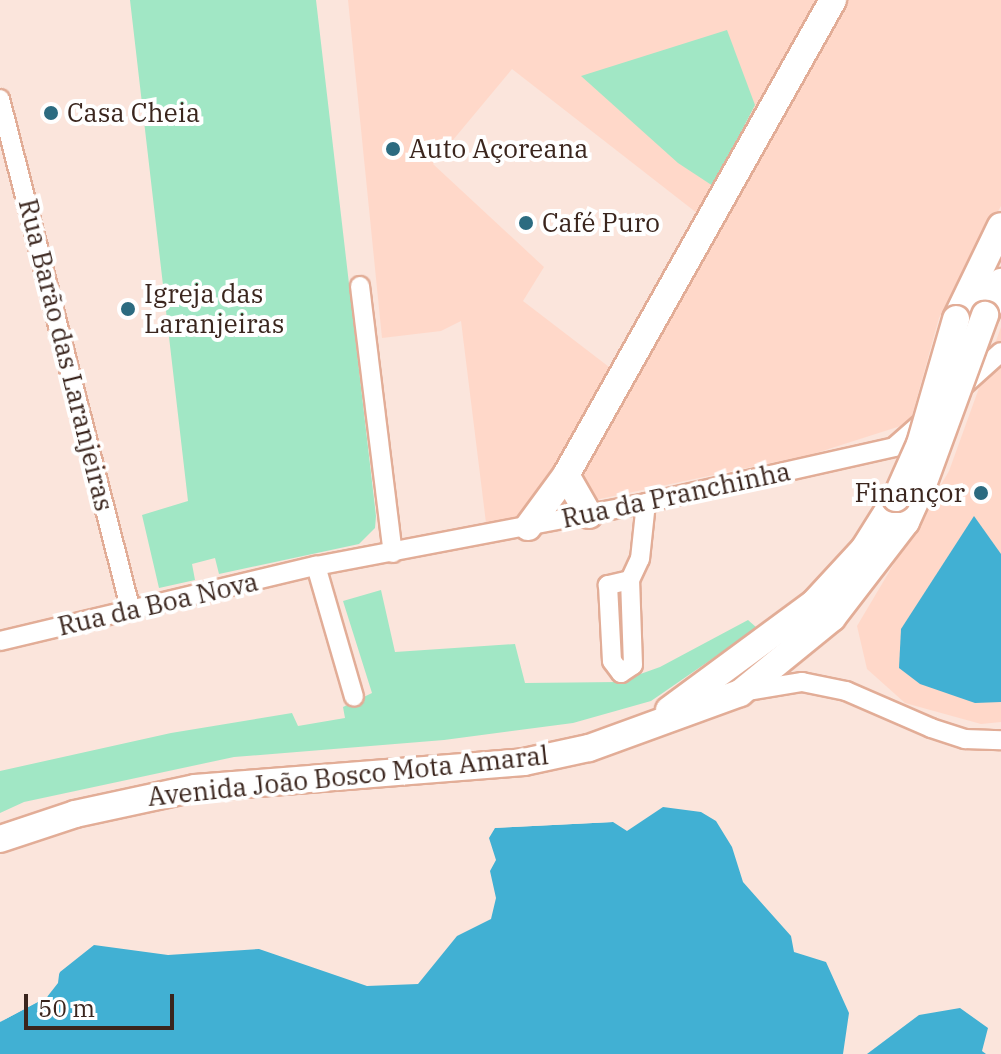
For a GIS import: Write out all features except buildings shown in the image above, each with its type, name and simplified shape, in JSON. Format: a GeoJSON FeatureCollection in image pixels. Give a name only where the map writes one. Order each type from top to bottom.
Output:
{"type":"FeatureCollection","features":[{"type":"Feature","properties":{"kind":"main road"},"geometry":{"type":"LineString","coordinates":[[528,527],[566,475],[833,0]]}},
{"type":"Feature","properties":{"kind":"main road","name":"Avenida João Bosco Mota Amaral"},"geometry":{"type":"LineString","coordinates":[[650,725],[814,603],[864,549],[896,498],[920,444],[956,319],[1001,226]]}},
{"type":"Feature","properties":{"kind":"main road","name":"Avenida João Bosco Mota Amaral"},"geometry":{"type":"LineString","coordinates":[[0,839],[75,814],[195,788],[524,762],[589,748],[740,693],[832,618],[906,522],[924,482],[985,315],[1001,282]]}},
{"type":"Feature","properties":{"kind":"main road"},"geometry":{"type":"LineString","coordinates":[[566,475],[589,515]]}},
{"type":"Feature","properties":{"kind":"street","name":"Rua Barão das Laranjeiras"},"geometry":{"type":"LineString","coordinates":[[0,99],[131,611]]}},
{"type":"Feature","properties":{"kind":"street"},"geometry":{"type":"LineString","coordinates":[[360,286],[393,553]]}},
{"type":"Feature","properties":{"kind":"street","name":"Rua da Pranchinha"},"geometry":{"type":"LineString","coordinates":[[316,566],[589,515],[894,447],[1001,352]]}},
{"type":"Feature","properties":{"kind":"street"},"geometry":{"type":"LineString","coordinates":[[630,580],[640,559],[646,503]]}},
{"type":"Feature","properties":{"kind":"street","name":"Rua da Boa Nova"},"geometry":{"type":"LineString","coordinates":[[0,641],[316,566]]}},
{"type":"Feature","properties":{"kind":"street"},"geometry":{"type":"LineString","coordinates":[[316,566],[354,697]]}},
{"type":"Feature","properties":{"kind":"street"},"geometry":{"type":"LineString","coordinates":[[740,693],[767,685],[817,685],[846,691],[954,735],[1001,740]]}},
{"type":"Feature","properties":{"kind":"shaded area"},"geometry":{"type":"Polygon","coordinates":[[[348,0],[1001,0],[1001,206],[939,318],[910,423],[813,454],[486,523],[461,321],[441,331],[382,338],[348,0]],[[512,69],[433,164],[544,267],[523,301],[613,370],[702,217],[512,69]]]}},
{"type":"Feature","properties":{"kind":"shaded area"},"geometry":{"type":"Polygon","coordinates":[[[1001,327],[1001,722],[981,724],[905,703],[867,669],[857,626],[949,471],[1001,327]]]}},
{"type":"Feature","properties":{"kind":"green space"},"geometry":{"type":"Polygon","coordinates":[[[130,0],[316,0],[376,516],[375,528],[359,544],[219,574],[215,558],[192,564],[195,580],[159,588],[142,515],[188,501],[130,0]]]}},
{"type":"Feature","properties":{"kind":"green space"},"geometry":{"type":"Polygon","coordinates":[[[727,30],[755,105],[713,186],[678,163],[581,76],[727,30]]]}},
{"type":"Feature","properties":{"kind":"green space"},"geometry":{"type":"Polygon","coordinates":[[[381,590],[395,652],[515,644],[525,683],[618,682],[660,667],[748,620],[757,628],[651,701],[573,723],[444,740],[234,757],[24,802],[0,813],[0,771],[171,733],[292,713],[298,726],[345,718],[343,707],[372,693],[343,601],[381,590]]]}},
{"type":"Feature","properties":{"kind":"water"},"geometry":{"type":"Polygon","coordinates":[[[974,516],[1001,554],[1001,702],[975,703],[920,684],[899,668],[901,629],[974,516]]]}},
{"type":"Feature","properties":{"kind":"water"},"geometry":{"type":"Polygon","coordinates":[[[663,807],[701,812],[716,821],[732,847],[743,882],[791,936],[794,952],[826,962],[849,1013],[843,1054],[0,1054],[0,1022],[47,997],[60,972],[94,945],[168,955],[259,949],[367,986],[418,984],[457,936],[491,919],[496,898],[490,871],[496,860],[489,838],[495,828],[613,822],[627,831],[663,807]]]}},
{"type":"Feature","properties":{"kind":"water"},"geometry":{"type":"Polygon","coordinates":[[[960,1008],[988,1028],[982,1051],[986,1054],[867,1054],[919,1015],[960,1008]]]}},
{"type":"Feature","properties":{"kind":"pier"},"geometry":{"type":"Polygon","coordinates":[[[612,818],[613,822],[491,828],[495,824],[612,818]]]}},
{"type":"Feature","properties":{"kind":"pier"},"geometry":{"type":"Polygon","coordinates":[[[60,967],[58,983],[47,997],[0,1022],[44,994],[60,967]]]}},
{"type":"Feature","properties":{"kind":"place","name":"Casa Cheia"},"geometry":{"type":"Point","coordinates":[51,113]}},
{"type":"Feature","properties":{"kind":"place","name":"Auto Açoreana"},"geometry":{"type":"Point","coordinates":[393,149]}},
{"type":"Feature","properties":{"kind":"place","name":"Café Puro"},"geometry":{"type":"Point","coordinates":[526,223]}},
{"type":"Feature","properties":{"kind":"place","name":"Igreja das Laranjeiras"},"geometry":{"type":"Point","coordinates":[128,309]}},
{"type":"Feature","properties":{"kind":"place","name":"Finançor"},"geometry":{"type":"Point","coordinates":[981,493]}}]}
